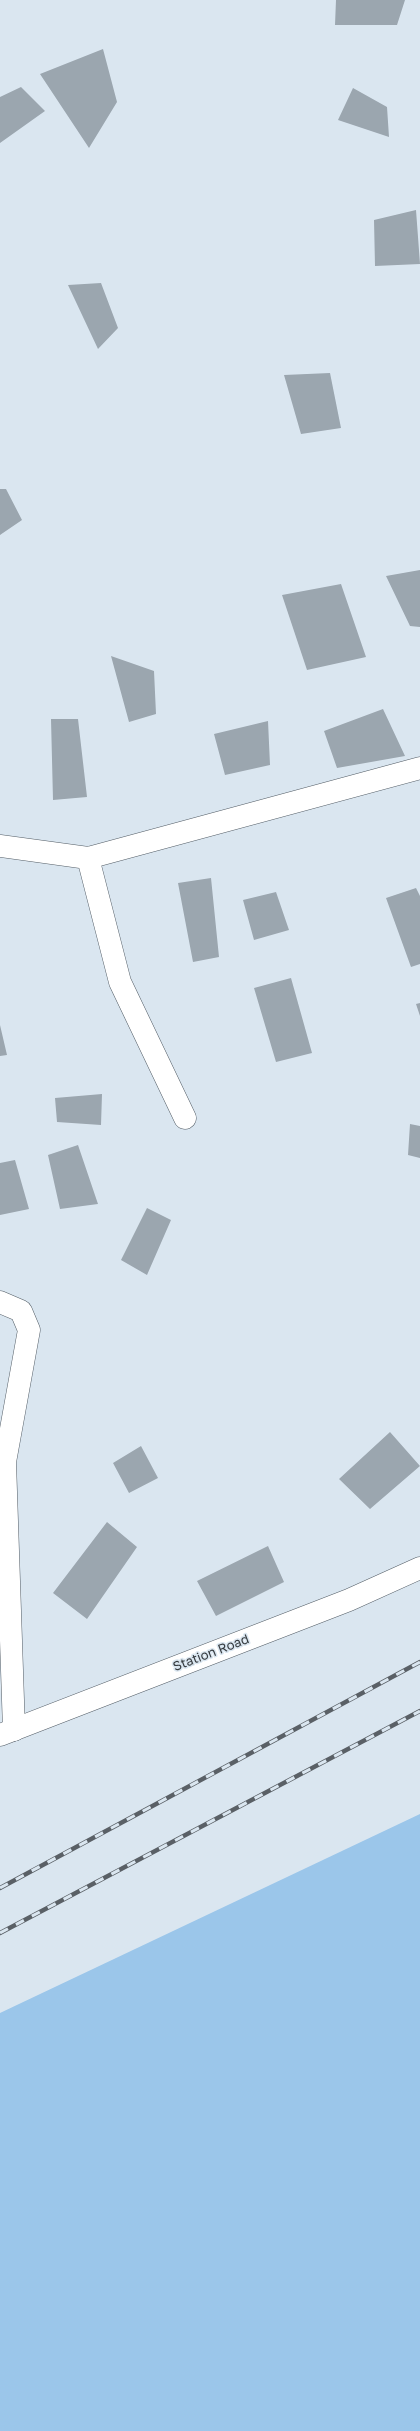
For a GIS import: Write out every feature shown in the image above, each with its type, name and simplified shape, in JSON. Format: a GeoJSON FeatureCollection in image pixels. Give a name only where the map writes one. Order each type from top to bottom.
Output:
{"type":"FeatureCollection","features":[{"type":"Feature","properties":{"kind":"street"},"geometry":{"type":"LineString","coordinates":[[0,846],[88,858],[420,768]]}},
{"type":"Feature","properties":{"kind":"street"},"geometry":{"type":"LineString","coordinates":[[88,858],[120,982],[185,1118]]}},
{"type":"Feature","properties":{"kind":"street"},"geometry":{"type":"LineString","coordinates":[[0,1302],[21,1311],[29,1330],[5,1462],[7,1732]]}},
{"type":"Feature","properties":{"kind":"street","name":"Station Road"},"geometry":{"type":"LineString","coordinates":[[7,1732],[349,1600],[420,1568]]}},
{"type":"Feature","properties":{"kind":"shaded area"},"geometry":{"type":"Polygon","coordinates":[[[420,1814],[420,2431],[0,2431],[0,2013],[420,1814]]]}},
{"type":"Feature","properties":{"kind":"building"},"geometry":{"type":"Polygon","coordinates":[[[336,0],[405,0],[397,25],[335,25],[336,0]]]}},
{"type":"Feature","properties":{"kind":"building"},"geometry":{"type":"Polygon","coordinates":[[[103,49],[117,102],[89,148],[40,74],[103,49]]]}},
{"type":"Feature","properties":{"kind":"building"},"geometry":{"type":"Polygon","coordinates":[[[21,87],[45,111],[0,143],[0,97],[21,87]]]}},
{"type":"Feature","properties":{"kind":"building"},"geometry":{"type":"Polygon","coordinates":[[[353,88],[387,107],[389,137],[338,120],[353,88]]]}},
{"type":"Feature","properties":{"kind":"building"},"geometry":{"type":"Polygon","coordinates":[[[416,210],[420,264],[375,266],[374,220],[416,210]]]}},
{"type":"Feature","properties":{"kind":"building"},"geometry":{"type":"Polygon","coordinates":[[[101,283],[118,328],[98,349],[68,285],[101,283]]]}},
{"type":"Feature","properties":{"kind":"building"},"geometry":{"type":"Polygon","coordinates":[[[330,373],[341,428],[301,434],[284,375],[330,373]]]}},
{"type":"Feature","properties":{"kind":"building"},"geometry":{"type":"Polygon","coordinates":[[[0,489],[6,489],[22,520],[0,535],[0,489]]]}},
{"type":"Feature","properties":{"kind":"building"},"geometry":{"type":"Polygon","coordinates":[[[420,570],[420,627],[410,626],[386,576],[420,570]]]}},
{"type":"Feature","properties":{"kind":"building"},"geometry":{"type":"Polygon","coordinates":[[[341,584],[366,657],[307,670],[282,595],[341,584]]]}},
{"type":"Feature","properties":{"kind":"building"},"geometry":{"type":"Polygon","coordinates":[[[111,656],[154,671],[156,714],[129,722],[111,656]]]}},
{"type":"Feature","properties":{"kind":"building"},"geometry":{"type":"Polygon","coordinates":[[[383,709],[405,756],[337,768],[324,731],[383,709]]]}},
{"type":"Feature","properties":{"kind":"building"},"geometry":{"type":"Polygon","coordinates":[[[51,719],[78,719],[87,797],[53,800],[51,719]]]}},
{"type":"Feature","properties":{"kind":"building"},"geometry":{"type":"Polygon","coordinates":[[[268,721],[270,765],[225,775],[214,734],[268,721]]]}},
{"type":"Feature","properties":{"kind":"building"},"geometry":{"type":"Polygon","coordinates":[[[211,878],[219,957],[193,962],[178,883],[211,878]]]}},
{"type":"Feature","properties":{"kind":"building"},"geometry":{"type":"Polygon","coordinates":[[[416,888],[420,896],[420,964],[411,967],[386,898],[416,888]]]}},
{"type":"Feature","properties":{"kind":"building"},"geometry":{"type":"Polygon","coordinates":[[[276,892],[289,930],[254,940],[243,900],[276,892]]]}},
{"type":"Feature","properties":{"kind":"building"},"geometry":{"type":"Polygon","coordinates":[[[291,978],[312,1053],[276,1062],[254,988],[291,978]]]}},
{"type":"Feature","properties":{"kind":"building"},"geometry":{"type":"Polygon","coordinates":[[[420,1003],[420,1016],[416,1004],[420,1003]]]}},
{"type":"Feature","properties":{"kind":"building"},"geometry":{"type":"Polygon","coordinates":[[[0,1025],[7,1055],[0,1056],[0,1025]]]}},
{"type":"Feature","properties":{"kind":"building"},"geometry":{"type":"Polygon","coordinates":[[[102,1094],[101,1125],[57,1122],[55,1098],[102,1094]]]}},
{"type":"Feature","properties":{"kind":"building"},"geometry":{"type":"Polygon","coordinates":[[[410,1124],[420,1126],[420,1158],[408,1155],[410,1124]]]}},
{"type":"Feature","properties":{"kind":"building"},"geometry":{"type":"Polygon","coordinates":[[[78,1145],[98,1204],[60,1209],[48,1155],[78,1145]]]}},
{"type":"Feature","properties":{"kind":"building"},"geometry":{"type":"Polygon","coordinates":[[[15,1160],[29,1209],[0,1215],[0,1163],[15,1160]]]}},
{"type":"Feature","properties":{"kind":"building"},"geometry":{"type":"Polygon","coordinates":[[[147,1208],[171,1220],[147,1275],[121,1260],[147,1208]]]}},
{"type":"Feature","properties":{"kind":"building"},"geometry":{"type":"Polygon","coordinates":[[[390,1432],[420,1466],[370,1509],[339,1479],[390,1432]]]}},
{"type":"Feature","properties":{"kind":"building"},"geometry":{"type":"Polygon","coordinates":[[[141,1446],[158,1478],[129,1493],[113,1463],[141,1446]]]}},
{"type":"Feature","properties":{"kind":"building"},"geometry":{"type":"Polygon","coordinates":[[[107,1522],[137,1547],[87,1619],[53,1593],[107,1522]]]}},
{"type":"Feature","properties":{"kind":"building"},"geometry":{"type":"Polygon","coordinates":[[[268,1546],[284,1582],[216,1616],[197,1581],[268,1546]]]}},
{"type":"Feature","properties":{"kind":"railway"},"geometry":{"type":"LineString","coordinates":[[0,1888],[420,1662]]}},
{"type":"Feature","properties":{"kind":"railway"},"geometry":{"type":"LineString","coordinates":[[0,1933],[420,1711]]}}]}
